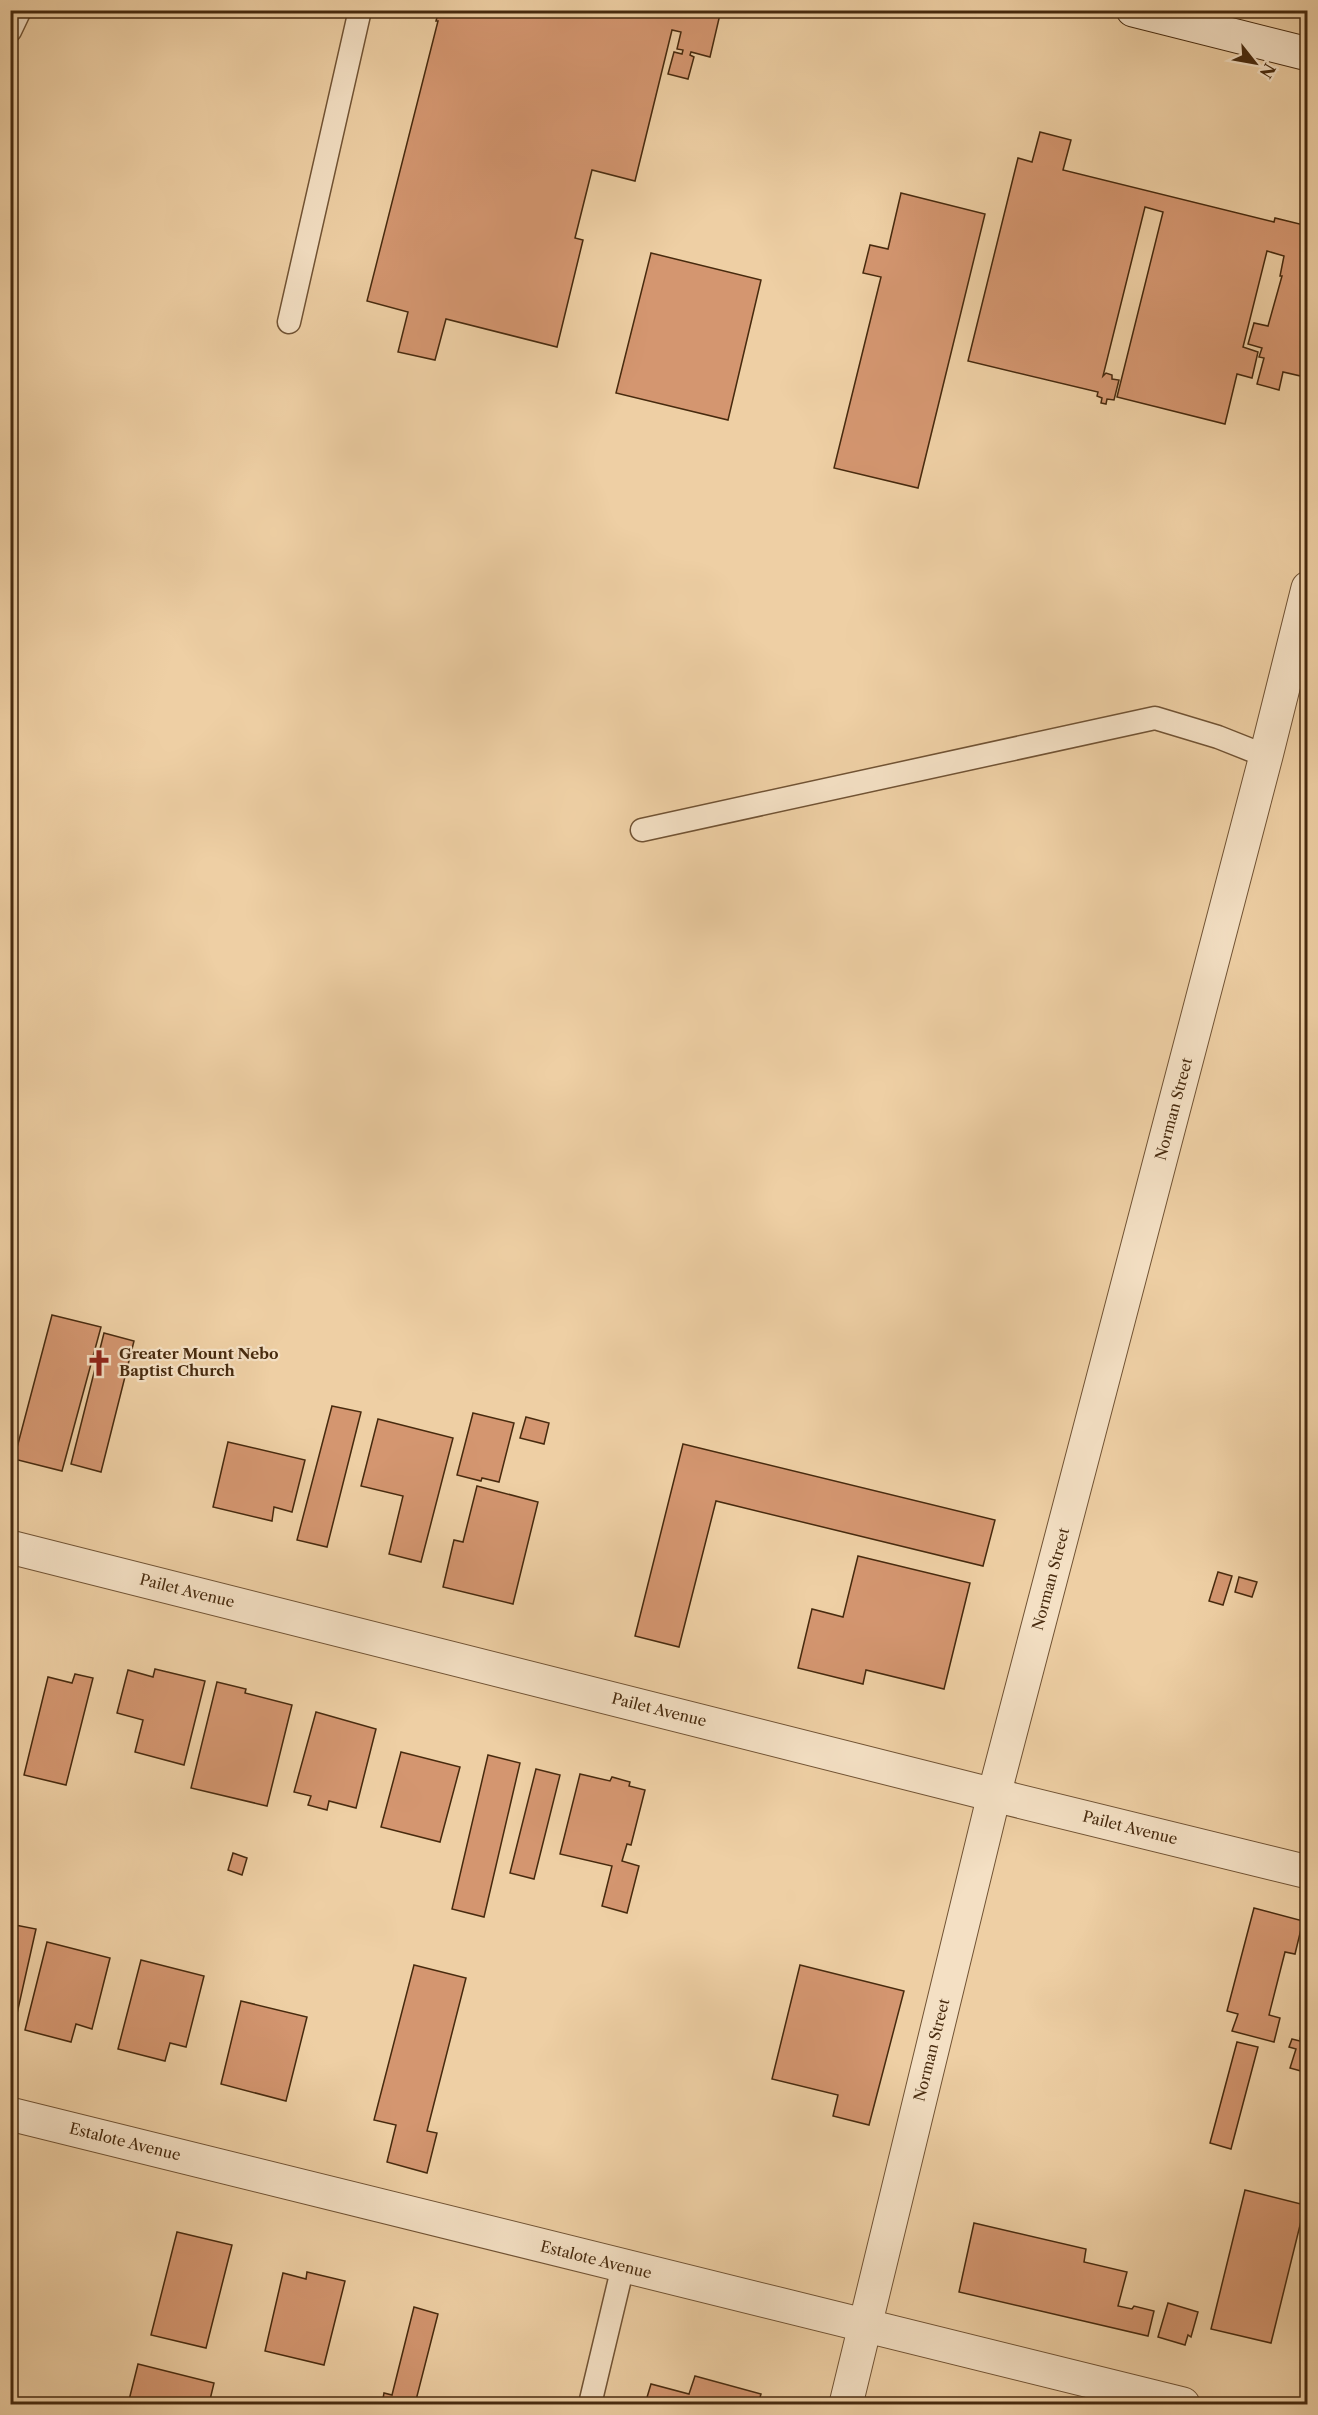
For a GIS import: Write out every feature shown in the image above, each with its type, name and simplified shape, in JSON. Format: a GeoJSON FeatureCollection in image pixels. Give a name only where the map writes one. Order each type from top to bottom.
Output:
{"type":"FeatureCollection","features":[{"type":"Feature","properties":{"kind":"street"},"geometry":{"type":"LineString","coordinates":[[1132,10],[1308,54]]}},
{"type":"Feature","properties":{"kind":"street","name":"Norman Street"},"geometry":{"type":"LineString","coordinates":[[846,2404],[994,1795],[1308,588]]}},
{"type":"Feature","properties":{"kind":"street","name":"Pailet Avenue"},"geometry":{"type":"LineString","coordinates":[[10,1547],[1308,1872]]}},
{"type":"Feature","properties":{"kind":"street","name":"Estalote Avenue"},"geometry":{"type":"LineString","coordinates":[[10,2114],[1183,2404]]}},
{"type":"Feature","properties":{"kind":"lane"},"geometry":{"type":"LineString","coordinates":[[10,31],[20,10]]}},
{"type":"Feature","properties":{"kind":"lane"},"geometry":{"type":"LineString","coordinates":[[289,322],[360,10]]}},
{"type":"Feature","properties":{"kind":"lane"},"geometry":{"type":"LineString","coordinates":[[642,830],[1155,718],[1218,737],[1266,756]]}},
{"type":"Feature","properties":{"kind":"lane"},"geometry":{"type":"LineString","coordinates":[[590,2404],[623,2266]]}},
{"type":"Feature","properties":{"kind":"building"},"geometry":{"type":"Polygon","coordinates":[[[439,10],[721,10],[710,57],[691,52],[690,55],[694,57],[688,79],[668,74],[674,52],[682,54],[683,50],[677,49],[681,32],[672,30],[635,181],[592,170],[575,238],[583,240],[557,347],[446,319],[435,360],[398,352],[408,312],[367,301],[439,10]]]}},
{"type":"Feature","properties":{"kind":"building"},"geometry":{"type":"Polygon","coordinates":[[[1040,132],[1071,140],[1063,170],[1274,222],[1275,218],[1308,226],[1308,369],[1305,377],[1283,372],[1279,390],[1257,384],[1264,358],[1259,357],[1262,348],[1248,344],[1254,323],[1268,326],[1282,276],[1280,276],[1284,256],[1267,251],[1243,347],[1258,352],[1252,378],[1237,374],[1225,424],[1117,397],[1163,212],[1145,207],[1103,376],[1106,373],[1112,375],[1112,379],[1119,380],[1114,400],[1107,399],[1106,404],[1101,403],[1102,398],[1097,396],[1098,392],[968,361],[1018,158],[1032,162],[1040,132]]]}},
{"type":"Feature","properties":{"kind":"building"},"geometry":{"type":"Polygon","coordinates":[[[901,193],[985,214],[918,488],[834,468],[881,277],[863,273],[870,245],[888,249],[901,193]]]}},
{"type":"Feature","properties":{"kind":"building"},"geometry":{"type":"Polygon","coordinates":[[[651,253],[761,280],[728,420],[616,393],[651,253]]]}},
{"type":"Feature","properties":{"kind":"building"},"geometry":{"type":"Polygon","coordinates":[[[52,1315],[101,1327],[62,1471],[14,1459],[52,1315]]]}},
{"type":"Feature","properties":{"kind":"building"},"geometry":{"type":"Polygon","coordinates":[[[104,1333],[134,1341],[101,1472],[71,1464],[104,1333]]]}},
{"type":"Feature","properties":{"kind":"building"},"geometry":{"type":"Polygon","coordinates":[[[332,1406],[361,1412],[327,1547],[297,1540],[332,1406]]]}},
{"type":"Feature","properties":{"kind":"building"},"geometry":{"type":"Polygon","coordinates":[[[473,1413],[514,1423],[499,1482],[482,1478],[481,1481],[457,1475],[473,1413]]]}},
{"type":"Feature","properties":{"kind":"building"},"geometry":{"type":"Polygon","coordinates":[[[526,1417],[549,1423],[544,1444],[520,1438],[526,1417]]]}},
{"type":"Feature","properties":{"kind":"building"},"geometry":{"type":"Polygon","coordinates":[[[378,1419],[453,1438],[421,1562],[389,1554],[403,1496],[361,1486],[378,1419]]]}},
{"type":"Feature","properties":{"kind":"building"},"geometry":{"type":"Polygon","coordinates":[[[228,1442],[305,1460],[292,1512],[274,1507],[272,1521],[213,1507],[228,1442]]]}},
{"type":"Feature","properties":{"kind":"building"},"geometry":{"type":"Polygon","coordinates":[[[683,1444],[995,1520],[983,1566],[716,1501],[679,1647],[635,1636],[683,1444]]]}},
{"type":"Feature","properties":{"kind":"building"},"geometry":{"type":"Polygon","coordinates":[[[477,1486],[538,1502],[513,1604],[443,1587],[454,1540],[463,1542],[477,1486]]]}},
{"type":"Feature","properties":{"kind":"building"},"geometry":{"type":"Polygon","coordinates":[[[858,1556],[970,1583],[944,1689],[866,1670],[863,1684],[798,1668],[812,1609],[843,1617],[858,1556]]]}},
{"type":"Feature","properties":{"kind":"building"},"geometry":{"type":"Polygon","coordinates":[[[1218,1572],[1232,1576],[1223,1605],[1209,1601],[1218,1572]]]}},
{"type":"Feature","properties":{"kind":"building"},"geometry":{"type":"Polygon","coordinates":[[[1239,1577],[1257,1582],[1252,1597],[1235,1592],[1239,1577]]]}},
{"type":"Feature","properties":{"kind":"building"},"geometry":{"type":"Polygon","coordinates":[[[155,1669],[205,1681],[184,1765],[135,1752],[143,1720],[117,1713],[128,1670],[153,1677],[155,1669]]]}},
{"type":"Feature","properties":{"kind":"building"},"geometry":{"type":"Polygon","coordinates":[[[75,1674],[93,1678],[66,1785],[24,1775],[48,1677],[72,1683],[75,1674]]]}},
{"type":"Feature","properties":{"kind":"building"},"geometry":{"type":"Polygon","coordinates":[[[217,1682],[246,1689],[245,1693],[292,1705],[267,1806],[191,1788],[217,1682]]]}},
{"type":"Feature","properties":{"kind":"building"},"geometry":{"type":"Polygon","coordinates":[[[316,1712],[376,1729],[356,1808],[329,1801],[327,1810],[308,1805],[311,1796],[294,1792],[316,1712]]]}},
{"type":"Feature","properties":{"kind":"building"},"geometry":{"type":"Polygon","coordinates":[[[401,1752],[460,1767],[440,1842],[381,1827],[401,1752]]]}},
{"type":"Feature","properties":{"kind":"building"},"geometry":{"type":"Polygon","coordinates":[[[488,1755],[520,1763],[484,1917],[452,1909],[488,1755]]]}},
{"type":"Feature","properties":{"kind":"building"},"geometry":{"type":"Polygon","coordinates":[[[536,1769],[560,1775],[534,1879],[510,1873],[536,1769]]]}},
{"type":"Feature","properties":{"kind":"building"},"geometry":{"type":"Polygon","coordinates":[[[580,1774],[610,1781],[612,1777],[630,1782],[629,1786],[645,1790],[631,1845],[627,1844],[622,1861],[639,1866],[627,1913],[602,1906],[612,1866],[560,1854],[580,1774]]]}},
{"type":"Feature","properties":{"kind":"building"},"geometry":{"type":"Polygon","coordinates":[[[233,1853],[247,1858],[242,1875],[228,1870],[233,1853]]]}},
{"type":"Feature","properties":{"kind":"building"},"geometry":{"type":"Polygon","coordinates":[[[1254,1908],[1303,1921],[1295,1954],[1285,1952],[1269,2015],[1280,2018],[1274,2042],[1232,2031],[1238,2014],[1227,2011],[1254,1908]]]}},
{"type":"Feature","properties":{"kind":"building"},"geometry":{"type":"Polygon","coordinates":[[[10,1924],[36,1929],[14,2027],[10,2027],[10,1924]]]}},
{"type":"Feature","properties":{"kind":"building"},"geometry":{"type":"Polygon","coordinates":[[[47,1942],[110,1958],[92,2029],[76,2024],[71,2042],[25,2030],[47,1942]]]}},
{"type":"Feature","properties":{"kind":"building"},"geometry":{"type":"Polygon","coordinates":[[[141,1960],[204,1976],[186,2047],[170,2043],[165,2061],[118,2049],[141,1960]]]}},
{"type":"Feature","properties":{"kind":"building"},"geometry":{"type":"Polygon","coordinates":[[[414,1965],[466,1978],[427,2131],[437,2133],[427,2173],[387,2162],[396,2125],[374,2120],[414,1965]]]}},
{"type":"Feature","properties":{"kind":"building"},"geometry":{"type":"Polygon","coordinates":[[[800,1965],[904,1991],[869,2125],[833,2116],[838,2095],[772,2079],[800,1965]]]}},
{"type":"Feature","properties":{"kind":"building"},"geometry":{"type":"Polygon","coordinates":[[[241,2001],[307,2017],[286,2101],[221,2084],[241,2001]]]}},
{"type":"Feature","properties":{"kind":"building"},"geometry":{"type":"Polygon","coordinates":[[[1308,2007],[1308,2041],[1300,2039],[1308,2007]]]}},
{"type":"Feature","properties":{"kind":"building"},"geometry":{"type":"Polygon","coordinates":[[[1292,2039],[1308,2043],[1308,2073],[1290,2068],[1296,2049],[1289,2047],[1292,2039]]]}},
{"type":"Feature","properties":{"kind":"building"},"geometry":{"type":"Polygon","coordinates":[[[1237,2042],[1258,2047],[1231,2149],[1210,2143],[1237,2042]]]}},
{"type":"Feature","properties":{"kind":"building"},"geometry":{"type":"Polygon","coordinates":[[[1245,2190],[1305,2205],[1271,2343],[1211,2329],[1245,2190]]]}},
{"type":"Feature","properties":{"kind":"building"},"geometry":{"type":"Polygon","coordinates":[[[974,2223],[1086,2249],[1084,2262],[1127,2272],[1118,2306],[1132,2309],[1134,2306],[1154,2311],[1148,2336],[959,2292],[974,2223]]]}},
{"type":"Feature","properties":{"kind":"building"},"geometry":{"type":"Polygon","coordinates":[[[177,2232],[232,2245],[206,2348],[151,2335],[177,2232]]]}},
{"type":"Feature","properties":{"kind":"building"},"geometry":{"type":"Polygon","coordinates":[[[307,2272],[345,2281],[324,2365],[265,2351],[283,2273],[306,2279],[307,2272]]]}},
{"type":"Feature","properties":{"kind":"building"},"geometry":{"type":"Polygon","coordinates":[[[1168,2303],[1198,2312],[1191,2337],[1188,2335],[1185,2345],[1158,2337],[1168,2303]]]}},
{"type":"Feature","properties":{"kind":"building"},"geometry":{"type":"Polygon","coordinates":[[[414,2307],[438,2314],[415,2404],[382,2404],[384,2393],[392,2395],[414,2307]]]}},
{"type":"Feature","properties":{"kind":"building"},"geometry":{"type":"Polygon","coordinates":[[[138,2364],[214,2383],[209,2404],[128,2404],[138,2364]]]}},
{"type":"Feature","properties":{"kind":"building"},"geometry":{"type":"Polygon","coordinates":[[[695,2376],[761,2394],[758,2404],[645,2404],[651,2384],[689,2394],[695,2376]]]}},
{"type":"Feature","properties":{"kind":"place","name":"Greater Mount Nebo Baptist Church"},"geometry":{"type":"Point","coordinates":[99,1363]}}]}
